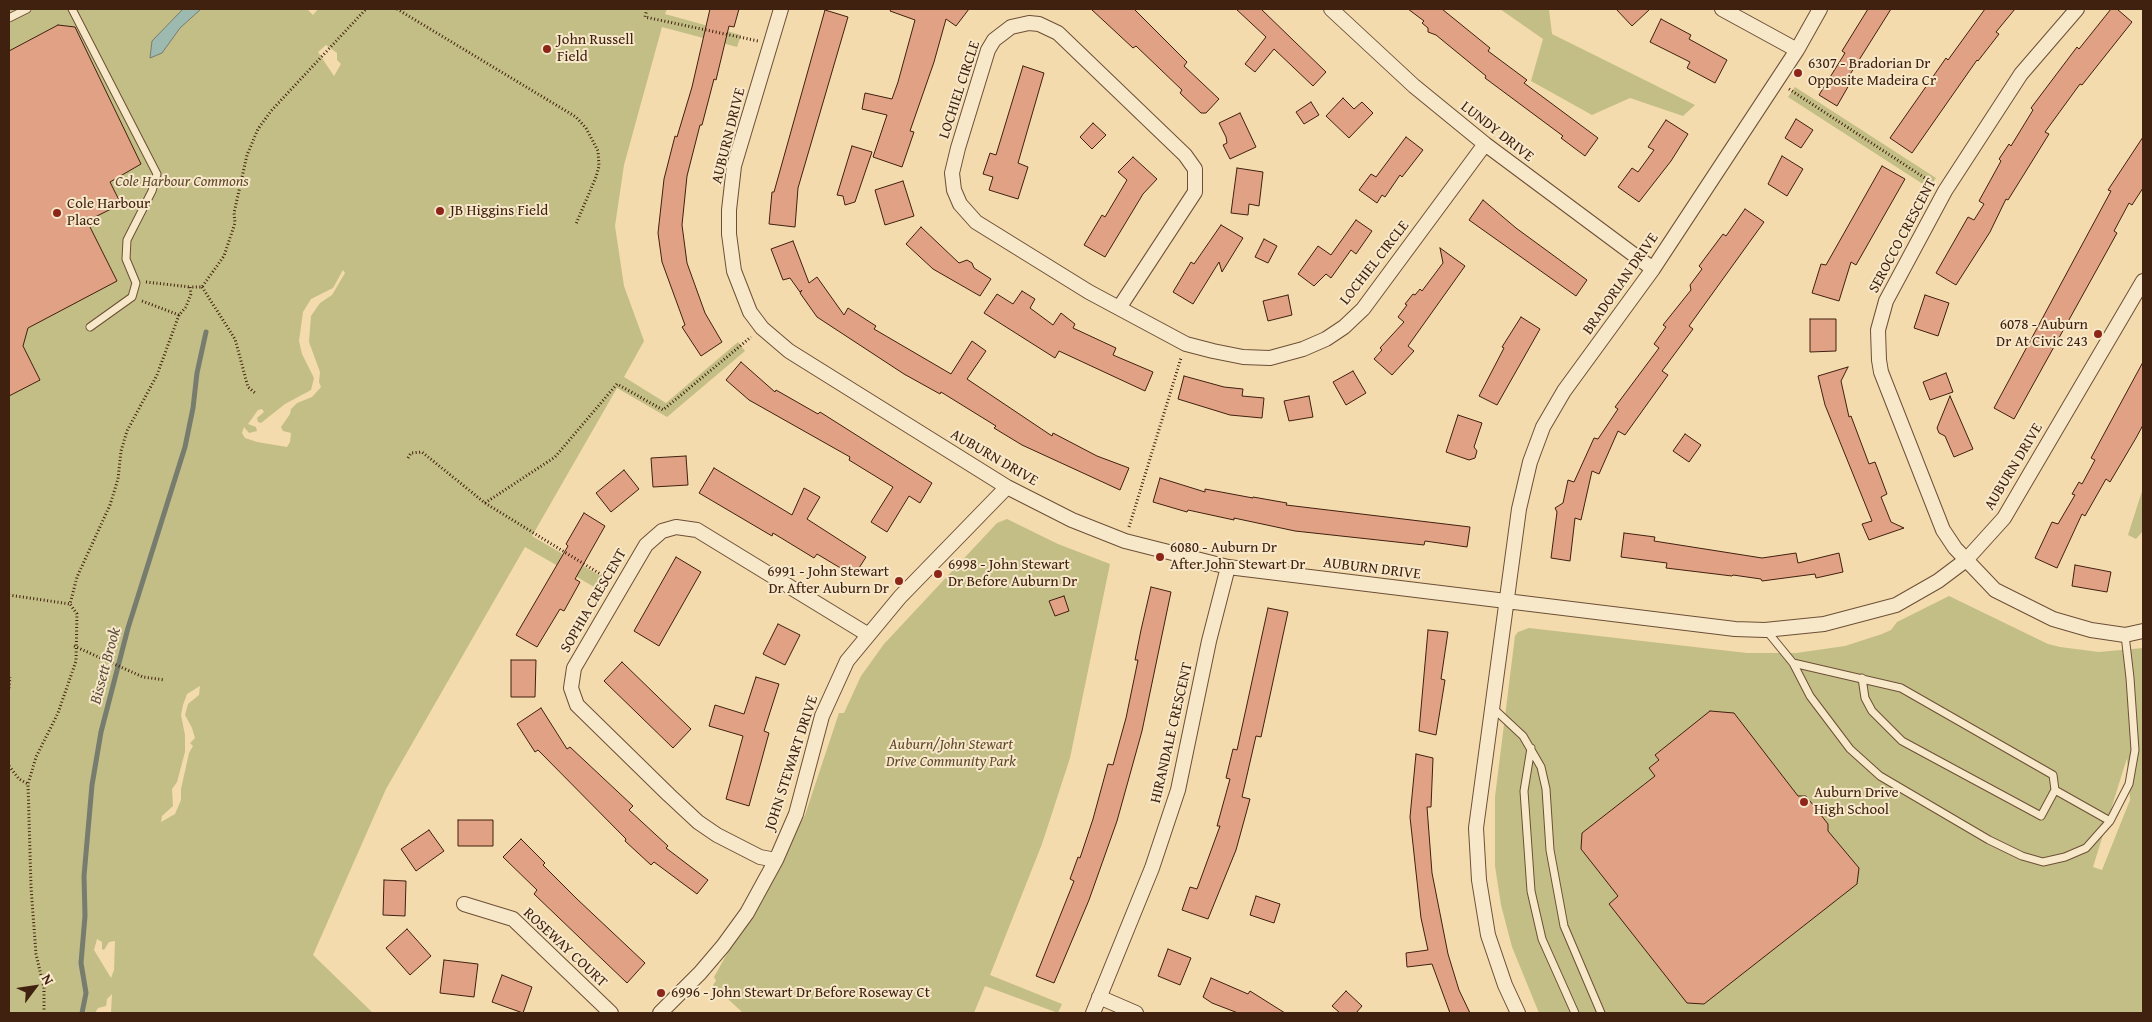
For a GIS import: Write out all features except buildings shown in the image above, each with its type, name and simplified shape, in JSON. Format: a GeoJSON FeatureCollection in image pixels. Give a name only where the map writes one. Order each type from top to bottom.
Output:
{"type":"FeatureCollection","features":[{"type":"Feature","properties":{"kind":"street","name":"AUBURN DRIVE"},"geometry":{"type":"LineString","coordinates":[[781,9],[734,166],[728,219],[731,256],[736,279],[750,312],[762,328],[789,351],[1007,486],[1072,520],[1124,541],[1228,567],[1735,629],[1766,630],[1824,624],[1896,605],[1938,581],[1966,560],[2004,518],[2143,281]]}},
{"type":"Feature","properties":{"kind":"street","name":"LUNDY DRIVE"},"geometry":{"type":"LineString","coordinates":[[1331,9],[1414,86],[1485,144],[1653,269]]}},
{"type":"Feature","properties":{"kind":"street"},"geometry":{"type":"LineString","coordinates":[[1722,9],[1797,50]]}},
{"type":"Feature","properties":{"kind":"street","name":"BRADORIAN DRIVE"},"geometry":{"type":"LineString","coordinates":[[1507,602],[1519,509],[1530,462],[1543,427],[1564,391],[1653,269],[1797,50],[1820,9]]}},
{"type":"Feature","properties":{"kind":"street","name":"SEROCCO CRESCENT"},"geometry":{"type":"LineString","coordinates":[[2077,9],[2020,74],[1945,191],[1886,301],[1878,330],[1878,354],[1881,372],[1943,530],[1966,560],[1995,590],[2020,604],[2053,619],[2091,630],[2125,635]]}},
{"type":"Feature","properties":{"kind":"street","name":"LOCHIEL CIRCLE"},"geometry":{"type":"LineString","coordinates":[[1119,308],[1196,192],[1195,169],[1178,148],[1058,33],[1039,24],[1020,24],[1011,27],[994,40],[988,50],[952,173],[956,197],[965,212],[976,222],[1036,260],[1119,308],[1186,344],[1243,357],[1270,358],[1303,349],[1326,339],[1344,327],[1363,309],[1485,144]]}},
{"type":"Feature","properties":{"kind":"street","name":"JOHN STEWART DRIVE"},"geometry":{"type":"LineString","coordinates":[[660,1013],[700,973],[723,946],[747,914],[776,860],[796,814],[822,716],[847,661],[867,634],[1007,486]]}},
{"type":"Feature","properties":{"kind":"street","name":"SOPHIA CRESCENT"},"geometry":{"type":"LineString","coordinates":[[776,860],[760,857],[698,822],[577,705],[571,688],[574,668],[642,550],[657,534],[676,527],[689,528],[705,536],[867,634]]}},
{"type":"Feature","properties":{"kind":"street","name":"HIRANDALE CRESCENT"},"geometry":{"type":"LineString","coordinates":[[1093,1013],[1152,868],[1178,790],[1209,641],[1228,567]]}},
{"type":"Feature","properties":{"kind":"street"},"geometry":{"type":"LineString","coordinates":[[1507,602],[1491,706],[1476,828],[1477,854],[1488,935],[1505,985],[1518,1013]]}},
{"type":"Feature","properties":{"kind":"street"},"geometry":{"type":"LineString","coordinates":[[2125,635],[2143,631]]}},
{"type":"Feature","properties":{"kind":"street","name":"ROSEWAY COURT"},"geometry":{"type":"LineString","coordinates":[[464,904],[513,919],[611,1013]]}},
{"type":"Feature","properties":{"kind":"street"},"geometry":{"type":"LineString","coordinates":[[1099,997],[1136,1013]]}},
{"type":"Feature","properties":{"kind":"lane"},"geometry":{"type":"LineString","coordinates":[[9,18],[27,9]]}},
{"type":"Feature","properties":{"kind":"lane"},"geometry":{"type":"LineString","coordinates":[[72,9],[156,174],[152,191],[127,240],[126,259],[136,283],[132,297],[90,327]]}},
{"type":"Feature","properties":{"kind":"lane"},"geometry":{"type":"LineString","coordinates":[[1766,630],[1793,663],[1810,696],[1850,749],[1880,776],[2022,856],[2043,862],[2065,857],[2086,848],[2110,821],[2129,784],[2135,750],[2125,635]]}},
{"type":"Feature","properties":{"kind":"lane"},"geometry":{"type":"LineString","coordinates":[[1793,663],[1862,678],[1901,688],[2053,775],[2055,790],[2041,816],[1902,741],[1872,711],[1865,698],[1862,678]]}},
{"type":"Feature","properties":{"kind":"lane"},"geometry":{"type":"LineString","coordinates":[[1491,706],[1523,736],[1541,767],[1546,789],[1550,850],[1564,926],[1601,1013]]}},
{"type":"Feature","properties":{"kind":"lane"},"geometry":{"type":"LineString","coordinates":[[1531,748],[1524,792],[1530,891],[1542,939],[1575,1013]]}},
{"type":"Feature","properties":{"kind":"lane"},"geometry":{"type":"LineString","coordinates":[[2055,790],[2110,821]]}},
{"type":"Feature","properties":{"kind":"path"},"geometry":{"type":"LineString","coordinates":[[202,287],[224,256],[228,245],[235,223],[234,213],[247,155],[258,129],[271,110],[366,9]]}},
{"type":"Feature","properties":{"kind":"path"},"geometry":{"type":"LineString","coordinates":[[397,9],[576,117],[586,128],[598,151],[599,166],[576,224]]}},
{"type":"Feature","properties":{"kind":"path"},"geometry":{"type":"LineString","coordinates":[[646,9],[645,17],[770,44]]}},
{"type":"Feature","properties":{"kind":"path"},"geometry":{"type":"LineString","coordinates":[[1777,81],[1945,191]]}},
{"type":"Feature","properties":{"kind":"path"},"geometry":{"type":"LineString","coordinates":[[136,283],[151,282],[202,287]]}},
{"type":"Feature","properties":{"kind":"path"},"geometry":{"type":"LineString","coordinates":[[70,604],[77,577],[110,504],[118,479],[120,451],[127,431],[157,375],[179,315],[186,306],[191,294],[190,287]]}},
{"type":"Feature","properties":{"kind":"path"},"geometry":{"type":"LineString","coordinates":[[202,287],[235,339],[248,387],[254,393]]}},
{"type":"Feature","properties":{"kind":"path"},"geometry":{"type":"LineString","coordinates":[[132,297],[179,315]]}},
{"type":"Feature","properties":{"kind":"path"},"geometry":{"type":"LineString","coordinates":[[485,503],[555,457],[617,384],[663,410],[762,328]]}},
{"type":"Feature","properties":{"kind":"path"},"geometry":{"type":"LineString","coordinates":[[1124,541],[1186,344]]}},
{"type":"Feature","properties":{"kind":"path"},"geometry":{"type":"LineString","coordinates":[[408,458],[411,453],[422,452],[485,503],[620,587]]}},
{"type":"Feature","properties":{"kind":"path"},"geometry":{"type":"LineString","coordinates":[[9,594],[70,604],[77,614],[74,646],[76,661],[58,714],[36,757],[28,784],[31,887],[36,954],[44,988],[44,1013]]}},
{"type":"Feature","properties":{"kind":"path"},"geometry":{"type":"LineString","coordinates":[[74,646],[94,654],[121,669],[143,677],[165,680]]}},
{"type":"Feature","properties":{"kind":"path"},"geometry":{"type":"LineString","coordinates":[[9,688],[10,677]]}},
{"type":"Feature","properties":{"kind":"path"},"geometry":{"type":"LineString","coordinates":[[9,766],[19,779],[28,784]]}},
{"type":"Feature","properties":{"kind":"green space","name":"Cole Harbour Commons"},"geometry":{"type":"Polygon","coordinates":[[[9,9],[307,9],[313,15],[318,9],[667,9],[665,14],[741,35],[737,47],[662,27],[624,165],[615,226],[624,286],[644,341],[624,377],[666,403],[738,342],[745,351],[667,417],[617,388],[532,536],[602,577],[596,588],[525,547],[386,789],[313,955],[373,1013],[111,1013],[112,994],[107,999],[106,1006],[98,1008],[95,1013],[9,1013],[9,9]],[[326,45],[318,52],[334,76],[341,64],[337,60],[337,53],[326,45]],[[343,270],[333,288],[311,299],[303,312],[299,341],[302,354],[314,378],[311,390],[285,404],[261,423],[258,422],[257,418],[264,412],[262,409],[258,410],[248,424],[256,427],[257,431],[249,433],[244,427],[242,433],[245,438],[287,447],[290,442],[291,433],[283,431],[281,427],[290,414],[291,409],[297,403],[312,397],[321,387],[319,382],[320,372],[309,342],[311,316],[320,303],[332,295],[345,273],[343,270]],[[200,686],[187,694],[181,715],[185,735],[185,752],[177,782],[172,789],[173,806],[162,816],[161,822],[175,814],[181,800],[181,789],[189,753],[193,746],[190,743],[195,738],[185,715],[188,704],[199,695],[200,686]],[[97,939],[94,950],[111,978],[114,970],[115,941],[109,942],[104,950],[102,949],[102,942],[97,939]]]}},
{"type":"Feature","properties":{"kind":"green space"},"geometry":{"type":"Polygon","coordinates":[[[1500,9],[1549,9],[1552,34],[1695,105],[1683,116],[1630,98],[1592,115],[1531,81],[1543,39],[1500,9]]]}},
{"type":"Feature","properties":{"kind":"green space"},"geometry":{"type":"Polygon","coordinates":[[[1795,87],[1936,178],[1929,188],[1788,97],[1795,87]]]}},
{"type":"Feature","properties":{"kind":"green space"},"geometry":{"type":"Polygon","coordinates":[[[2143,488],[2143,531],[2136,539],[2128,535],[2143,488]]]}},
{"type":"Feature","properties":{"kind":"green space","name":"Auburn/John Stewart Drive Community Park"},"geometry":{"type":"Polygon","coordinates":[[[1007,519],[1058,544],[1110,564],[1070,758],[1042,844],[990,975],[1062,1004],[1058,1013],[985,986],[974,1013],[743,1013],[713,985],[716,981],[714,977],[805,815],[839,713],[844,713],[861,676],[884,644],[997,523],[1007,519]]]}},
{"type":"Feature","properties":{"kind":"green space","name":"Auburn Drive High School"},"geometry":{"type":"Polygon","coordinates":[[[1949,596],[2048,644],[2099,652],[2143,648],[2143,1013],[1539,1013],[1512,947],[1501,905],[1495,866],[1495,797],[1515,636],[1518,632],[1529,628],[1747,653],[1796,653],[1845,646],[1891,630],[1897,622],[1949,596]],[[2127,758],[2093,867],[2102,870],[2130,800],[2127,758]]]}},
{"type":"Feature","properties":{"kind":"water"},"geometry":{"type":"Polygon","coordinates":[[[183,9],[201,9],[180,28],[162,53],[150,58],[152,41],[183,9]]]}},
{"type":"Feature","properties":{"kind":"waterway","name":"Bissett Brook"},"geometry":{"type":"LineString","coordinates":[[82,1013],[86,993],[81,963],[85,916],[84,876],[92,785],[101,732],[128,628],[185,447],[206,332]]}},
{"type":"Feature","properties":{"kind":"place","name":"John Russell Field"},"geometry":{"type":"Point","coordinates":[547,49]}},
{"type":"Feature","properties":{"kind":"place","name":"6307 - Bradorian Dr Opposite Madeira Cr"},"geometry":{"type":"Point","coordinates":[1798,73]}},
{"type":"Feature","properties":{"kind":"place","name":"JB Higgins Field"},"geometry":{"type":"Point","coordinates":[440,211]}},
{"type":"Feature","properties":{"kind":"place","name":"Cole Harbour Place"},"geometry":{"type":"Point","coordinates":[57,213]}},
{"type":"Feature","properties":{"kind":"place","name":"6078 - Auburn Dr At Civic 243"},"geometry":{"type":"Point","coordinates":[2098,334]}},
{"type":"Feature","properties":{"kind":"place","name":"6080 - Auburn Dr After John Stewart Dr"},"geometry":{"type":"Point","coordinates":[1160,557]}},
{"type":"Feature","properties":{"kind":"place","name":"6998 - John Stewart Dr Before Auburn Dr"},"geometry":{"type":"Point","coordinates":[938,574]}},
{"type":"Feature","properties":{"kind":"place","name":"6991 - John Stewart Dr After Auburn Dr"},"geometry":{"type":"Point","coordinates":[899,581]}},
{"type":"Feature","properties":{"kind":"place","name":"Auburn Drive High School"},"geometry":{"type":"Point","coordinates":[1804,802]}},
{"type":"Feature","properties":{"kind":"place","name":"6996 - John Stewart Dr Before Roseway Ct"},"geometry":{"type":"Point","coordinates":[661,993]}}]}
